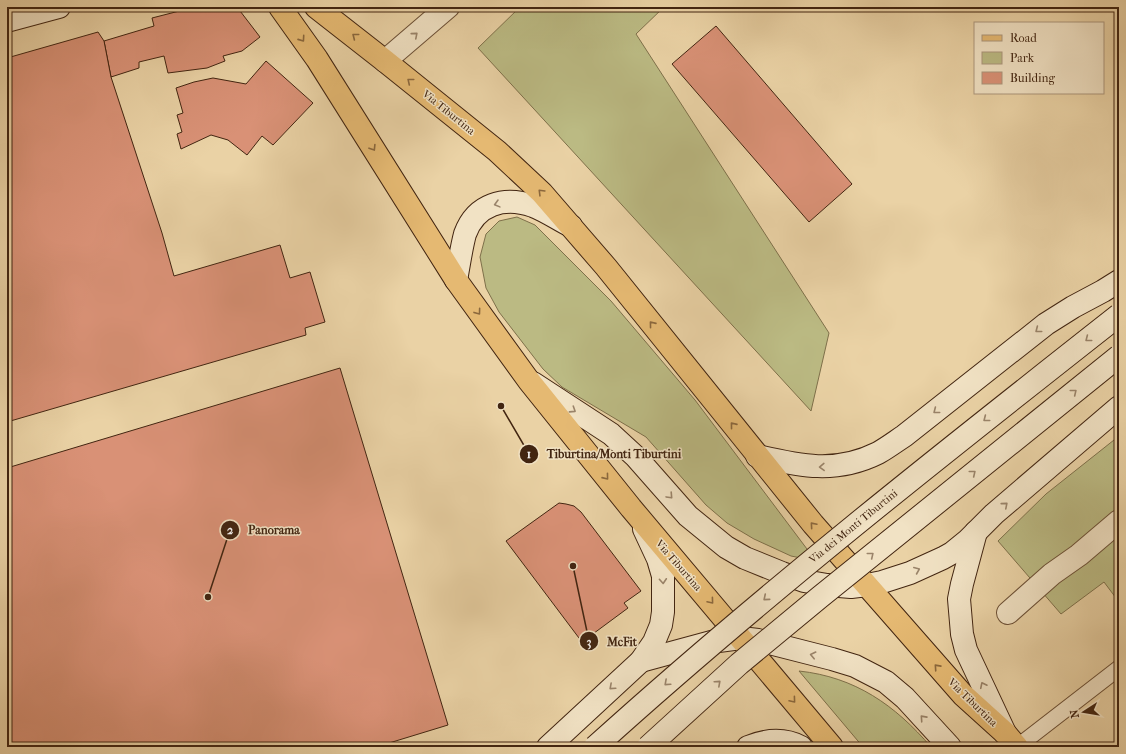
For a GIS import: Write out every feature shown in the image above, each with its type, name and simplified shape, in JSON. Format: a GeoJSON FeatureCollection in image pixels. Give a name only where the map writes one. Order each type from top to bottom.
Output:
{"type":"FeatureCollection","features":[{"type":"Feature","properties":{"kind":"main road"},"geometry":{"type":"LineString","coordinates":[[7,21],[59,7]]}},
{"type":"Feature","properties":{"kind":"main road","name":"Via Tiburtina"},"geometry":{"type":"LineString","coordinates":[[280,7],[317,59],[456,280],[529,381],[631,508],[832,747]]}},
{"type":"Feature","properties":{"kind":"main road","name":"Via Tiburtina"},"geometry":{"type":"LineString","coordinates":[[316,7],[497,151],[542,193],[611,273],[813,524],[963,695],[1013,742]]}},
{"type":"Feature","properties":{"kind":"main road"},"geometry":{"type":"LineString","coordinates":[[385,61],[448,7]]}},
{"type":"Feature","properties":{"kind":"main road","name":"Via Tiburtina"},"geometry":{"type":"LineString","coordinates":[[456,280],[466,234],[472,222],[479,212],[496,203],[515,201],[534,206],[572,227]]}},
{"type":"Feature","properties":{"kind":"main road"},"geometry":{"type":"LineString","coordinates":[[757,456],[792,464],[816,467],[847,464],[878,453],[904,436],[1046,324],[1119,281]]}},
{"type":"Feature","properties":{"kind":"main road","name":"Via dei Monti Tiburtini"},"geometry":{"type":"LineString","coordinates":[[595,747],[782,584],[912,478],[1119,315]]}},
{"type":"Feature","properties":{"kind":"main road"},"geometry":{"type":"LineString","coordinates":[[648,747],[739,664],[814,601],[1119,356]]}},
{"type":"Feature","properties":{"kind":"main road","name":"Via Tiburtina"},"geometry":{"type":"LineString","coordinates":[[529,381],[611,434],[636,458],[688,516],[726,547],[745,558],[804,581],[851,587],[867,586],[910,573],[942,558],[960,547],[994,514],[1119,407]]}},
{"type":"Feature","properties":{"kind":"main road"},"geometry":{"type":"LineString","coordinates":[[548,747],[641,661],[654,642],[661,625],[664,592],[663,576],[651,542],[631,508]]}},
{"type":"Feature","properties":{"kind":"main road"},"geometry":{"type":"LineString","coordinates":[[1008,613],[1052,574],[1079,555],[1119,520]]}},
{"type":"Feature","properties":{"kind":"main road"},"geometry":{"type":"LineString","coordinates":[[976,532],[966,564],[960,592],[962,634],[966,650],[1013,742]]}},
{"type":"Feature","properties":{"kind":"main road"},"geometry":{"type":"LineString","coordinates":[[641,661],[711,642],[741,638],[758,640],[855,666],[886,682],[905,698],[950,747]]}},
{"type":"Feature","properties":{"kind":"main road"},"geometry":{"type":"LineString","coordinates":[[748,747],[774,741],[787,742],[801,747]]}},
{"type":"Feature","properties":{"kind":"lane"},"geometry":{"type":"LineString","coordinates":[[1013,742],[1119,668]]}},
{"type":"Feature","properties":{"kind":"green space"},"geometry":{"type":"Polygon","coordinates":[[[520,7],[664,7],[636,34],[829,333],[811,411],[478,48],[520,7]]]}},
{"type":"Feature","properties":{"kind":"green space"},"geometry":{"type":"Polygon","coordinates":[[[517,217],[535,225],[611,301],[695,400],[816,561],[791,556],[754,539],[727,523],[706,505],[646,437],[562,387],[543,369],[499,312],[486,288],[480,257],[486,234],[499,221],[517,217]]]}},
{"type":"Feature","properties":{"kind":"green space"},"geometry":{"type":"Polygon","coordinates":[[[1119,436],[1119,602],[1104,582],[1061,614],[998,541],[1046,494],[1119,436]]]}},
{"type":"Feature","properties":{"kind":"green space"},"geometry":{"type":"Polygon","coordinates":[[[799,671],[819,674],[838,680],[856,687],[872,696],[903,718],[931,747],[863,747],[799,671]]]}},
{"type":"Feature","properties":{"kind":"building"},"geometry":{"type":"Polygon","coordinates":[[[195,7],[237,7],[260,37],[242,51],[223,56],[225,61],[207,68],[168,73],[164,56],[139,62],[139,68],[111,77],[104,41],[154,26],[152,18],[195,7]]]}},
{"type":"Feature","properties":{"kind":"building"},"geometry":{"type":"Polygon","coordinates":[[[716,26],[852,184],[809,222],[672,64],[716,26]]]}},
{"type":"Feature","properties":{"kind":"building"},"geometry":{"type":"Polygon","coordinates":[[[98,32],[104,41],[111,77],[162,233],[174,276],[280,245],[290,278],[310,272],[325,322],[305,328],[306,335],[7,422],[7,58],[98,32]]]}},
{"type":"Feature","properties":{"kind":"building"},"geometry":{"type":"Polygon","coordinates":[[[266,61],[313,103],[273,145],[262,136],[247,155],[228,140],[211,135],[181,149],[177,134],[182,132],[177,115],[183,113],[176,88],[213,78],[246,84],[266,61]]]}},
{"type":"Feature","properties":{"kind":"building"},"geometry":{"type":"Polygon","coordinates":[[[340,368],[448,725],[376,747],[7,747],[7,468],[340,368]]]}},
{"type":"Feature","properties":{"kind":"building"},"geometry":{"type":"Polygon","coordinates":[[[559,503],[574,506],[581,512],[641,591],[624,603],[628,608],[582,642],[506,541],[559,503]]]}},
{"type":"Feature","properties":{"kind":"place","name":"Tiburtina/Monti Tiburtini"},"geometry":{"type":"Point","coordinates":[501,406]}},
{"type":"Feature","properties":{"kind":"place","name":"McFit"},"geometry":{"type":"Point","coordinates":[573,566]}},
{"type":"Feature","properties":{"kind":"place","name":"Panorama"},"geometry":{"type":"Point","coordinates":[208,597]}}]}
